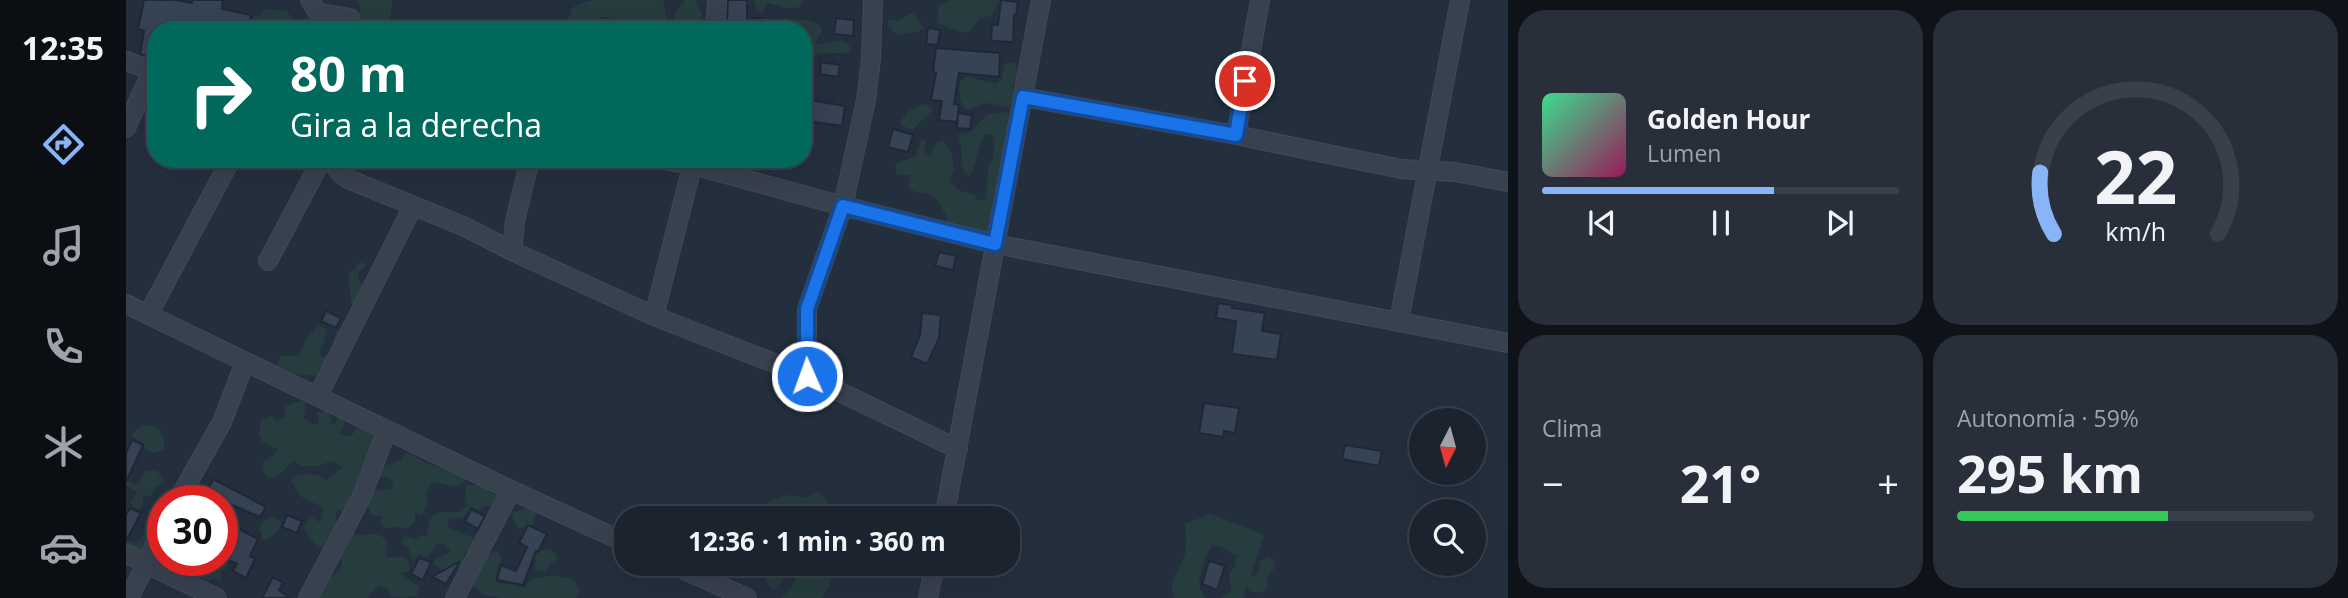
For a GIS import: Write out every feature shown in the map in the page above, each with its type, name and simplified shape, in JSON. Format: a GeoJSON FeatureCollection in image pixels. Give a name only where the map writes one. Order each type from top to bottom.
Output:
{"type":"FeatureCollection","features":[{"type":"Feature","properties":{"kind":"street"},"geometry":{"type":"LineString","coordinates":[[310,0],[318,13],[350,18]]}},
{"type":"Feature","properties":{"kind":"street"},"geometry":{"type":"LineString","coordinates":[[716,21],[717,0]]}},
{"type":"Feature","properties":{"kind":"street"},"geometry":{"type":"LineString","coordinates":[[807,376],[807,309],[843,206],[866,100],[871,59],[873,0]]}},
{"type":"Feature","properties":{"kind":"street"},"geometry":{"type":"LineString","coordinates":[[946,506],[1041,0]]}},
{"type":"Feature","properties":{"kind":"street"},"geometry":{"type":"LineString","coordinates":[[1236,135],[1260,0]]}},
{"type":"Feature","properties":{"kind":"street"},"geometry":{"type":"LineString","coordinates":[[1399,321],[1460,0]]}},
{"type":"Feature","properties":{"kind":"street"},"geometry":{"type":"LineString","coordinates":[[126,61],[147,68]]}},
{"type":"Feature","properties":{"kind":"street"},"geometry":{"type":"LineString","coordinates":[[126,128],[147,85]]}},
{"type":"Feature","properties":{"kind":"street"},"geometry":{"type":"LineString","coordinates":[[1023,97],[1236,135],[1401,170],[1455,172],[1508,182]]}},
{"type":"Feature","properties":{"kind":"street"},"geometry":{"type":"LineString","coordinates":[[148,315],[226,168]]}},
{"type":"Feature","properties":{"kind":"street"},"geometry":{"type":"LineString","coordinates":[[268,261],[317,168]]}},
{"type":"Feature","properties":{"kind":"street"},"geometry":{"type":"LineString","coordinates":[[336,168],[348,179],[463,226],[654,316],[807,376],[958,449]]}},
{"type":"Feature","properties":{"kind":"street"},"geometry":{"type":"LineString","coordinates":[[512,251],[515,221],[528,168]]}},
{"type":"Feature","properties":{"kind":"street"},"geometry":{"type":"LineString","coordinates":[[654,316],[692,168]]}},
{"type":"Feature","properties":{"kind":"street"},"geometry":{"type":"LineString","coordinates":[[714,168],[843,206],[995,244],[1508,343]]}},
{"type":"Feature","properties":{"kind":"street"},"geometry":{"type":"LineString","coordinates":[[318,396],[413,206]]}},
{"type":"Feature","properties":{"kind":"street"},"geometry":{"type":"LineString","coordinates":[[463,226],[503,228],[515,221]]}},
{"type":"Feature","properties":{"kind":"street"},"geometry":{"type":"LineString","coordinates":[[126,304],[614,537]]}},
{"type":"Feature","properties":{"kind":"street"},"geometry":{"type":"LineString","coordinates":[[186,485],[222,422],[245,362]]}},
{"type":"Feature","properties":{"kind":"street"},"geometry":{"type":"LineString","coordinates":[[308,598],[362,496],[387,430]]}},
{"type":"Feature","properties":{"kind":"street"},"geometry":{"type":"LineString","coordinates":[[455,598],[511,490]]}},
{"type":"Feature","properties":{"kind":"street"},"geometry":{"type":"LineString","coordinates":[[126,554],[217,598]]}},
{"type":"Feature","properties":{"kind":"street"},"geometry":{"type":"LineString","coordinates":[[129,598],[146,564]]}},
{"type":"Feature","properties":{"kind":"street"},"geometry":{"type":"LineString","coordinates":[[698,576],[747,598]]}},
{"type":"Feature","properties":{"kind":"street"},"geometry":{"type":"LineString","coordinates":[[928,598],[933,576]]}},
{"type":"Feature","properties":{"kind":"green space"},"geometry":{"type":"Polygon","coordinates":[[[358,0],[393,0],[389,21],[355,21],[361,12],[358,0]]]}},
{"type":"Feature","properties":{"kind":"green space"},"geometry":{"type":"Polygon","coordinates":[[[594,0],[663,0],[667,21],[613,21],[601,17],[600,21],[568,21],[576,5],[594,0]]]}},
{"type":"Feature","properties":{"kind":"green space"},"geometry":{"type":"Polygon","coordinates":[[[685,0],[695,0],[702,14],[701,21],[673,21],[676,11],[685,0]]]}},
{"type":"Feature","properties":{"kind":"green space"},"geometry":{"type":"Polygon","coordinates":[[[754,0],[802,0],[802,5],[790,9],[768,3],[762,13],[756,11],[754,0]]]}},
{"type":"Feature","properties":{"kind":"green space"},"geometry":{"type":"Polygon","coordinates":[[[951,0],[1000,0],[991,16],[980,18],[970,31],[964,33],[937,22],[939,5],[951,0]]]}},
{"type":"Feature","properties":{"kind":"green space"},"geometry":{"type":"Polygon","coordinates":[[[263,11],[287,11],[294,21],[253,21],[255,15],[261,16],[263,11]]]}},
{"type":"Feature","properties":{"kind":"green space"},"geometry":{"type":"Polygon","coordinates":[[[909,14],[914,14],[924,28],[897,35],[888,26],[889,19],[900,21],[909,14]]]}},
{"type":"Feature","properties":{"kind":"green space"},"geometry":{"type":"Polygon","coordinates":[[[306,18],[319,21],[294,21],[306,18]]]}},
{"type":"Feature","properties":{"kind":"green space"},"geometry":{"type":"Polygon","coordinates":[[[812,21],[819,24],[822,30],[815,44],[843,41],[851,49],[847,53],[812,55],[812,21]]]}},
{"type":"Feature","properties":{"kind":"green space"},"geometry":{"type":"Polygon","coordinates":[[[1005,64],[1016,64],[1019,76],[1013,86],[1015,98],[1008,107],[986,103],[965,110],[960,100],[959,83],[968,75],[996,84],[1001,80],[1005,64]]]}},
{"type":"Feature","properties":{"kind":"green space"},"geometry":{"type":"Polygon","coordinates":[[[925,104],[930,105],[933,110],[912,130],[901,125],[906,114],[925,104]]]}},
{"type":"Feature","properties":{"kind":"green space"},"geometry":{"type":"Polygon","coordinates":[[[1005,112],[1010,115],[1012,121],[991,233],[986,235],[946,224],[946,215],[935,198],[911,190],[908,185],[911,180],[909,175],[897,175],[895,164],[916,156],[921,139],[926,141],[925,153],[930,155],[938,141],[944,141],[951,152],[954,170],[950,180],[952,184],[984,201],[995,138],[991,134],[985,134],[969,176],[963,169],[959,134],[971,132],[987,114],[1005,112]]]}},
{"type":"Feature","properties":{"kind":"green space"},"geometry":{"type":"Polygon","coordinates":[[[360,262],[367,265],[359,272],[358,280],[367,290],[373,263],[383,272],[328,374],[301,375],[277,365],[280,356],[299,355],[307,337],[318,326],[327,328],[319,357],[328,356],[336,331],[345,327],[352,308],[348,275],[360,262]]]}},
{"type":"Feature","properties":{"kind":"green space"},"geometry":{"type":"Polygon","coordinates":[[[306,402],[304,418],[313,425],[319,423],[317,412],[328,412],[332,418],[330,425],[338,418],[344,419],[345,424],[339,434],[353,434],[357,426],[375,435],[369,467],[358,483],[359,495],[347,508],[335,512],[339,534],[334,542],[324,549],[314,543],[304,528],[309,516],[320,522],[324,508],[300,496],[291,481],[299,474],[317,475],[326,480],[343,467],[332,461],[318,466],[300,466],[294,460],[277,477],[268,478],[262,468],[264,461],[278,449],[262,442],[259,432],[261,420],[270,416],[277,421],[285,416],[285,406],[306,402]]]}},
{"type":"Feature","properties":{"kind":"green space"},"geometry":{"type":"Polygon","coordinates":[[[141,425],[152,426],[160,431],[164,438],[164,450],[153,453],[131,436],[141,425]]]}},
{"type":"Feature","properties":{"kind":"green space"},"geometry":{"type":"Polygon","coordinates":[[[406,453],[434,466],[457,469],[466,477],[462,484],[453,486],[437,482],[430,485],[425,494],[428,499],[422,515],[415,513],[415,522],[406,529],[384,528],[380,523],[382,516],[371,515],[368,507],[372,499],[371,492],[393,488],[388,477],[380,478],[380,469],[400,460],[406,453]]]}},
{"type":"Feature","properties":{"kind":"green space"},"geometry":{"type":"Polygon","coordinates":[[[145,470],[157,471],[165,482],[147,485],[147,496],[143,497],[142,508],[134,509],[131,501],[138,492],[126,486],[126,480],[139,483],[145,470]]]}},
{"type":"Feature","properties":{"kind":"green space"},"geometry":{"type":"Polygon","coordinates":[[[480,479],[489,484],[489,492],[497,495],[499,504],[485,506],[479,510],[472,508],[463,518],[449,518],[447,524],[451,529],[474,538],[472,551],[466,552],[463,558],[464,567],[461,571],[458,567],[442,569],[434,565],[434,559],[451,552],[445,544],[438,543],[428,557],[419,554],[413,561],[408,547],[401,544],[405,536],[415,539],[421,535],[427,536],[432,516],[461,512],[467,505],[465,484],[475,485],[480,479]]]}},
{"type":"Feature","properties":{"kind":"green space"},"geometry":{"type":"Polygon","coordinates":[[[818,491],[827,500],[827,506],[763,506],[785,495],[807,498],[818,491]]]}},
{"type":"Feature","properties":{"kind":"green space"},"geometry":{"type":"Polygon","coordinates":[[[530,507],[537,510],[533,524],[519,529],[510,513],[530,507]]]}},
{"type":"Feature","properties":{"kind":"green space"},"geometry":{"type":"Polygon","coordinates":[[[1210,514],[1264,535],[1250,577],[1257,575],[1260,570],[1259,562],[1269,557],[1275,561],[1274,569],[1268,576],[1266,590],[1261,593],[1249,591],[1247,584],[1243,598],[1220,598],[1231,591],[1229,574],[1235,565],[1236,555],[1213,545],[1205,559],[1200,578],[1200,588],[1206,598],[1174,598],[1173,580],[1186,550],[1185,524],[1210,514]]]}},
{"type":"Feature","properties":{"kind":"green space"},"geometry":{"type":"Polygon","coordinates":[[[275,517],[282,523],[277,532],[267,540],[263,539],[259,529],[263,521],[275,517]]]}},
{"type":"Feature","properties":{"kind":"green space"},"geometry":{"type":"Polygon","coordinates":[[[147,531],[146,554],[135,548],[126,551],[126,541],[136,543],[147,531]]]}},
{"type":"Feature","properties":{"kind":"green space"},"geometry":{"type":"Polygon","coordinates":[[[352,533],[379,535],[388,542],[385,550],[387,558],[400,556],[408,559],[410,571],[399,573],[419,587],[417,595],[392,596],[387,588],[379,585],[367,598],[319,598],[326,581],[341,567],[339,553],[352,533]]]}},
{"type":"Feature","properties":{"kind":"green space"},"geometry":{"type":"Polygon","coordinates":[[[548,549],[557,555],[556,564],[551,562],[546,571],[534,569],[536,560],[533,553],[548,549]]]}},
{"type":"Feature","properties":{"kind":"green space"},"geometry":{"type":"Polygon","coordinates":[[[497,551],[502,558],[496,573],[496,582],[525,587],[532,579],[554,575],[573,580],[581,590],[575,598],[500,598],[485,595],[469,583],[483,559],[497,551]]]}},
{"type":"Feature","properties":{"kind":"green space"},"geometry":{"type":"Polygon","coordinates":[[[200,576],[222,578],[219,582],[214,578],[208,581],[200,576]]]}},
{"type":"Feature","properties":{"kind":"green space"},"geometry":{"type":"Polygon","coordinates":[[[765,576],[784,576],[774,590],[765,576]]]}},
{"type":"Feature","properties":{"kind":"green space"},"geometry":{"type":"Polygon","coordinates":[[[797,576],[832,576],[822,598],[781,598],[793,585],[797,576]]]}},
{"type":"Feature","properties":{"kind":"building"},"geometry":{"type":"Polygon","coordinates":[[[144,0],[192,3],[192,0],[223,0],[222,9],[251,15],[250,21],[147,21],[147,57],[140,54],[144,31],[138,29],[144,0]]]}},
{"type":"Feature","properties":{"kind":"building"},"geometry":{"type":"Polygon","coordinates":[[[728,0],[747,0],[747,21],[727,21],[728,0]]]}},
{"type":"Feature","properties":{"kind":"building"},"geometry":{"type":"Polygon","coordinates":[[[1001,0],[1018,2],[1014,15],[1013,42],[991,41],[992,25],[998,25],[1001,0]]]}},
{"type":"Feature","properties":{"kind":"building"},"geometry":{"type":"Polygon","coordinates":[[[762,18],[762,21],[748,19],[762,18]]]}},
{"type":"Feature","properties":{"kind":"building"},"geometry":{"type":"Polygon","coordinates":[[[836,18],[854,20],[853,36],[834,34],[836,18]]]}},
{"type":"Feature","properties":{"kind":"building"},"geometry":{"type":"Polygon","coordinates":[[[928,28],[940,30],[938,45],[926,44],[928,28]]]}},
{"type":"Feature","properties":{"kind":"building"},"geometry":{"type":"Polygon","coordinates":[[[936,48],[1000,53],[999,77],[959,73],[954,104],[959,105],[957,122],[939,120],[942,101],[931,100],[936,73],[933,72],[936,48]]]}},
{"type":"Feature","properties":{"kind":"building"},"geometry":{"type":"Polygon","coordinates":[[[821,62],[840,65],[838,77],[820,74],[821,62]]]}},
{"type":"Feature","properties":{"kind":"building"},"geometry":{"type":"Polygon","coordinates":[[[812,100],[845,106],[842,126],[812,122],[812,100]]]}},
{"type":"Feature","properties":{"kind":"building"},"geometry":{"type":"Polygon","coordinates":[[[958,113],[972,115],[970,129],[957,128],[958,113]]]}},
{"type":"Feature","properties":{"kind":"building"},"geometry":{"type":"Polygon","coordinates":[[[893,129],[913,135],[908,152],[888,147],[893,129]]]}},
{"type":"Feature","properties":{"kind":"building"},"geometry":{"type":"Polygon","coordinates":[[[939,252],[956,256],[953,270],[935,266],[939,252]]]}},
{"type":"Feature","properties":{"kind":"building"},"geometry":{"type":"Polygon","coordinates":[[[1218,303],[1265,313],[1262,331],[1281,334],[1277,360],[1232,354],[1236,321],[1216,318],[1218,303]]]}},
{"type":"Feature","properties":{"kind":"building"},"geometry":{"type":"Polygon","coordinates":[[[326,311],[341,318],[336,328],[321,321],[326,311]]]}},
{"type":"Feature","properties":{"kind":"building"},"geometry":{"type":"Polygon","coordinates":[[[922,313],[941,315],[939,338],[927,364],[911,357],[920,335],[922,313]]]}},
{"type":"Feature","properties":{"kind":"building"},"geometry":{"type":"Polygon","coordinates":[[[1204,403],[1239,408],[1235,433],[1224,431],[1223,437],[1199,433],[1204,403]]]}},
{"type":"Feature","properties":{"kind":"building"},"geometry":{"type":"Polygon","coordinates":[[[132,440],[143,445],[126,482],[126,453],[132,440]]]}},
{"type":"Feature","properties":{"kind":"building"},"geometry":{"type":"Polygon","coordinates":[[[1345,445],[1382,451],[1379,466],[1342,459],[1345,445]]]}},
{"type":"Feature","properties":{"kind":"building"},"geometry":{"type":"Polygon","coordinates":[[[213,479],[224,485],[210,485],[213,479]]]}},
{"type":"Feature","properties":{"kind":"building"},"geometry":{"type":"Polygon","coordinates":[[[238,492],[266,507],[260,517],[238,508],[238,492]]]}},
{"type":"Feature","properties":{"kind":"building"},"geometry":{"type":"Polygon","coordinates":[[[130,508],[141,513],[126,541],[126,515],[130,508]]]}},
{"type":"Feature","properties":{"kind":"building"},"geometry":{"type":"Polygon","coordinates":[[[471,509],[485,516],[478,529],[465,522],[471,509]]]}},
{"type":"Feature","properties":{"kind":"building"},"geometry":{"type":"Polygon","coordinates":[[[287,515],[302,521],[297,533],[282,527],[287,515]]]}},
{"type":"Feature","properties":{"kind":"building"},"geometry":{"type":"Polygon","coordinates":[[[528,525],[547,534],[538,552],[536,551],[523,585],[497,580],[501,565],[516,571],[527,547],[519,543],[528,525]]]}},
{"type":"Feature","properties":{"kind":"building"},"geometry":{"type":"Polygon","coordinates":[[[238,528],[258,539],[250,556],[255,559],[246,578],[238,574],[238,528]]]}},
{"type":"Feature","properties":{"kind":"building"},"geometry":{"type":"Polygon","coordinates":[[[419,558],[431,562],[423,580],[411,574],[419,558]]]}},
{"type":"Feature","properties":{"kind":"building"},"geometry":{"type":"Polygon","coordinates":[[[460,561],[446,584],[432,577],[460,561]]]}},
{"type":"Feature","properties":{"kind":"building"},"geometry":{"type":"Polygon","coordinates":[[[1209,561],[1225,566],[1217,590],[1202,584],[1209,561]]]}},
{"type":"Feature","properties":{"kind":"building"},"geometry":{"type":"Polygon","coordinates":[[[273,577],[283,583],[279,590],[289,598],[262,598],[273,577]]]}},
{"type":"Feature","properties":{"kind":"route"},"geometry":{"type":"LineString","coordinates":[[807,376],[807,309],[843,206],[995,244],[1023,97],[1236,135],[1245,81]]}}]}
